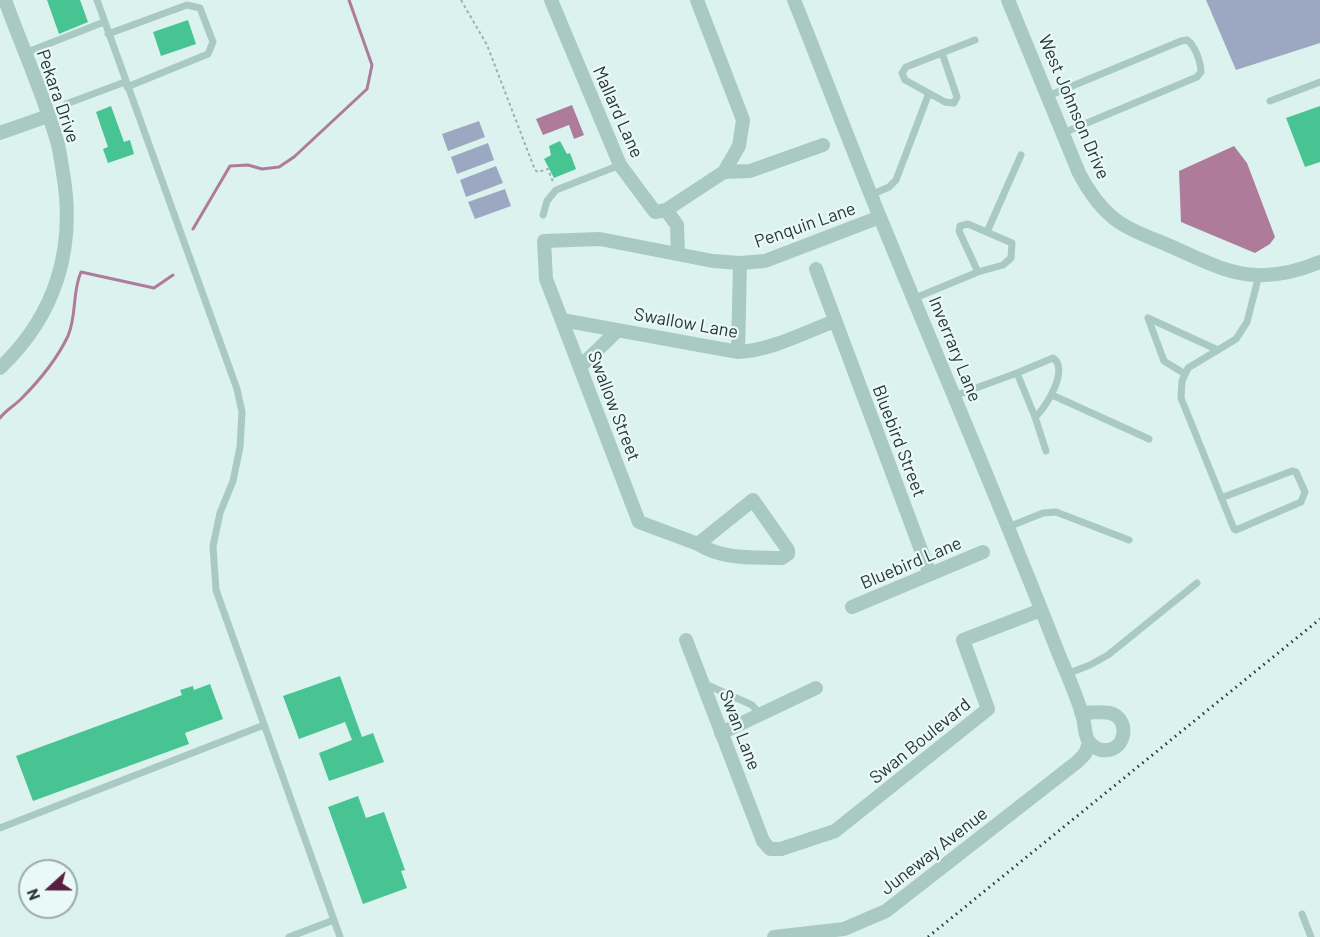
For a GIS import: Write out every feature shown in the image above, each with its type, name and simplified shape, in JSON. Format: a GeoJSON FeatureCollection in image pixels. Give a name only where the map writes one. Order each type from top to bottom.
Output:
{"type":"FeatureCollection","features":[{"type":"Feature","properties":{"kind":"street","name":"Pekara Drive"},"geometry":{"type":"LineString","coordinates":[[0,368],[33,330],[47,306],[58,279],[67,225],[65,188],[58,143],[5,0]]}},
{"type":"Feature","properties":{"kind":"street","name":"Mallard Lane"},"geometry":{"type":"LineString","coordinates":[[551,0],[620,165],[655,212],[666,210]]}},
{"type":"Feature","properties":{"kind":"street"},"geometry":{"type":"LineString","coordinates":[[678,254],[677,225],[666,210],[724,172],[740,146],[743,120],[697,0]]}},
{"type":"Feature","properties":{"kind":"street","name":"Inverrary Lane"},"geometry":{"type":"LineString","coordinates":[[794,0],[871,195],[1067,674],[1082,712],[1089,743]]}},
{"type":"Feature","properties":{"kind":"street","name":"West Johnson Drive"},"geometry":{"type":"LineString","coordinates":[[1008,0],[1086,186],[1101,206],[1116,219],[1134,231],[1224,270],[1259,275],[1282,273],[1320,262]]}},
{"type":"Feature","properties":{"kind":"street"},"geometry":{"type":"LineString","coordinates":[[0,133],[48,116]]}},
{"type":"Feature","properties":{"kind":"street"},"geometry":{"type":"LineString","coordinates":[[724,172],[750,171],[823,145]]}},
{"type":"Feature","properties":{"kind":"street","name":"Penquin Lane"},"geometry":{"type":"LineString","coordinates":[[544,241],[600,239],[713,261],[740,263],[765,261],[880,217]]}},
{"type":"Feature","properties":{"kind":"street","name":"Swallow Street"},"geometry":{"type":"LineString","coordinates":[[544,241],[546,279],[639,522],[698,544],[712,553],[727,557],[782,558],[788,554],[788,550],[753,500],[698,544]]}},
{"type":"Feature","properties":{"kind":"street"},"geometry":{"type":"LineString","coordinates":[[738,352],[740,263]]}},
{"type":"Feature","properties":{"kind":"street","name":"Bluebird Street"},"geometry":{"type":"LineString","coordinates":[[816,269],[930,574]]}},
{"type":"Feature","properties":{"kind":"street","name":"Swallow Lane"},"geometry":{"type":"LineString","coordinates":[[562,321],[738,352],[753,351],[777,344],[834,321]]}},
{"type":"Feature","properties":{"kind":"street"},"geometry":{"type":"LineString","coordinates":[[580,367],[618,330]]}},
{"type":"Feature","properties":{"kind":"street","name":"Bluebird Lane"},"geometry":{"type":"LineString","coordinates":[[852,607],[983,552]]}},
{"type":"Feature","properties":{"kind":"street","name":"Swan Boulevard"},"geometry":{"type":"LineString","coordinates":[[760,833],[770,849],[781,849],[835,831],[863,809],[988,709],[963,640],[1041,610]]}},
{"type":"Feature","properties":{"kind":"street","name":"Swan Lane"},"geometry":{"type":"LineString","coordinates":[[686,640],[760,833]]}},
{"type":"Feature","properties":{"kind":"street"},"geometry":{"type":"LineString","coordinates":[[722,733],[816,688]]}},
{"type":"Feature","properties":{"kind":"street"},"geometry":{"type":"LineString","coordinates":[[1082,712],[1090,714],[1106,712],[1118,717],[1123,725],[1122,739],[1112,749],[1100,750],[1089,743]]}},
{"type":"Feature","properties":{"kind":"street","name":"Juneway Avenue"},"geometry":{"type":"LineString","coordinates":[[774,937],[844,928],[886,911],[1077,762],[1085,754],[1089,743]]}},
{"type":"Feature","properties":{"kind":"lane"},"geometry":{"type":"LineString","coordinates":[[97,0],[237,389],[242,412],[240,447],[235,470],[220,513],[213,546],[216,590],[340,937]]}},
{"type":"Feature","properties":{"kind":"lane"},"geometry":{"type":"LineString","coordinates":[[66,104],[208,54],[213,42],[200,9],[187,5],[108,34]]}},
{"type":"Feature","properties":{"kind":"lane"},"geometry":{"type":"LineString","coordinates":[[25,53],[104,22]]}},
{"type":"Feature","properties":{"kind":"lane"},"geometry":{"type":"LineString","coordinates":[[942,53],[957,97],[954,103],[945,102],[905,80],[902,73],[906,67],[975,40]]}},
{"type":"Feature","properties":{"kind":"lane"},"geometry":{"type":"LineString","coordinates":[[1048,96],[1181,41],[1187,40],[1191,43],[1198,58],[1201,72],[1197,77],[1063,133]]}},
{"type":"Feature","properties":{"kind":"lane"},"geometry":{"type":"LineString","coordinates":[[1270,101],[1320,82]]}},
{"type":"Feature","properties":{"kind":"lane"},"geometry":{"type":"LineString","coordinates":[[871,195],[889,187],[896,180],[929,93]]}},
{"type":"Feature","properties":{"kind":"lane"},"geometry":{"type":"LineString","coordinates":[[987,232],[1021,155]]}},
{"type":"Feature","properties":{"kind":"lane"},"geometry":{"type":"LineString","coordinates":[[543,215],[547,201],[556,190],[620,165]]}},
{"type":"Feature","properties":{"kind":"lane"},"geometry":{"type":"LineString","coordinates":[[915,298],[978,272],[1003,265],[1011,258],[1012,243],[968,224],[960,226],[959,231],[978,272]]}},
{"type":"Feature","properties":{"kind":"lane"},"geometry":{"type":"LineString","coordinates":[[1221,498],[1292,471],[1296,472],[1305,492],[1301,502],[1236,530],[1221,498],[1181,398],[1182,381],[1188,368],[1236,339],[1247,322],[1259,275]]}},
{"type":"Feature","properties":{"kind":"lane"},"geometry":{"type":"LineString","coordinates":[[1185,374],[1164,361],[1148,318],[1218,350]]}},
{"type":"Feature","properties":{"kind":"lane"},"geometry":{"type":"LineString","coordinates":[[954,396],[1053,358],[1058,361],[1060,368],[1052,395],[1044,409],[1035,417]]}},
{"type":"Feature","properties":{"kind":"lane"},"geometry":{"type":"LineString","coordinates":[[1017,373],[1046,451]]}},
{"type":"Feature","properties":{"kind":"lane"},"geometry":{"type":"LineString","coordinates":[[1052,395],[1149,439]]}},
{"type":"Feature","properties":{"kind":"lane"},"geometry":{"type":"LineString","coordinates":[[1008,527],[1043,513],[1056,512],[1129,540]]}},
{"type":"Feature","properties":{"kind":"lane"},"geometry":{"type":"LineString","coordinates":[[1067,674],[1108,656],[1197,583]]}},
{"type":"Feature","properties":{"kind":"lane"},"geometry":{"type":"LineString","coordinates":[[703,684],[752,705],[760,714]]}},
{"type":"Feature","properties":{"kind":"lane"},"geometry":{"type":"LineString","coordinates":[[0,828],[264,725]]}},
{"type":"Feature","properties":{"kind":"lane"},"geometry":{"type":"LineString","coordinates":[[1302,914],[1311,937]]}},
{"type":"Feature","properties":{"kind":"lane"},"geometry":{"type":"LineString","coordinates":[[289,937],[334,920]]}},
{"type":"Feature","properties":{"kind":"path"},"geometry":{"type":"LineString","coordinates":[[461,0],[487,45],[534,170],[538,172],[548,169],[556,190]]}},
{"type":"Feature","properties":{"kind":"shaded area"},"geometry":{"type":"Polygon","coordinates":[[[1206,0],[1320,0],[1320,43],[1236,70],[1206,0]]]}},
{"type":"Feature","properties":{"kind":"shaded area"},"geometry":{"type":"Polygon","coordinates":[[[572,105],[584,135],[574,139],[569,125],[543,135],[536,119],[572,105]]]}},
{"type":"Feature","properties":{"kind":"shaded area"},"geometry":{"type":"Polygon","coordinates":[[[479,121],[485,137],[448,151],[442,134],[479,121]]]}},
{"type":"Feature","properties":{"kind":"shaded area"},"geometry":{"type":"Polygon","coordinates":[[[488,143],[494,160],[457,174],[451,157],[488,143]]]}},
{"type":"Feature","properties":{"kind":"shaded area"},"geometry":{"type":"Polygon","coordinates":[[[1234,146],[1247,163],[1275,237],[1270,244],[1255,253],[1181,222],[1179,171],[1234,146]]]}},
{"type":"Feature","properties":{"kind":"shaded area"},"geometry":{"type":"Polygon","coordinates":[[[496,166],[503,183],[466,197],[460,180],[496,166]]]}},
{"type":"Feature","properties":{"kind":"shaded area"},"geometry":{"type":"Polygon","coordinates":[[[505,189],[511,206],[475,219],[468,202],[505,189]]]}},
{"type":"Feature","properties":{"kind":"building"},"geometry":{"type":"Polygon","coordinates":[[[47,0],[80,0],[88,22],[59,34],[47,0]]]}},
{"type":"Feature","properties":{"kind":"building"},"geometry":{"type":"Polygon","coordinates":[[[188,20],[196,44],[161,56],[153,32],[188,20]]]}},
{"type":"Feature","properties":{"kind":"building"},"geometry":{"type":"Polygon","coordinates":[[[111,106],[124,142],[130,140],[134,154],[108,163],[103,149],[108,147],[96,112],[111,106]]]}},
{"type":"Feature","properties":{"kind":"building"},"geometry":{"type":"Polygon","coordinates":[[[1320,106],[1320,162],[1305,167],[1286,118],[1320,106]]]}},
{"type":"Feature","properties":{"kind":"building"},"geometry":{"type":"Polygon","coordinates":[[[560,141],[567,154],[570,153],[576,169],[554,178],[544,159],[551,155],[549,146],[560,141]]]}},
{"type":"Feature","properties":{"kind":"building"},"geometry":{"type":"Polygon","coordinates":[[[340,676],[362,737],[373,733],[384,762],[329,781],[319,753],[352,740],[345,722],[299,739],[283,696],[340,676]]]}},
{"type":"Feature","properties":{"kind":"building"},"geometry":{"type":"Polygon","coordinates":[[[210,684],[223,719],[185,733],[189,744],[33,801],[16,756],[182,695],[180,690],[193,686],[194,690],[210,684]]]}},
{"type":"Feature","properties":{"kind":"building"},"geometry":{"type":"Polygon","coordinates":[[[358,796],[366,818],[384,812],[405,870],[401,871],[407,888],[363,904],[328,807],[358,796]]]}},
{"type":"Feature","properties":{"kind":"waterway"},"geometry":{"type":"LineString","coordinates":[[193,229],[230,166],[248,165],[262,169],[279,167],[294,157],[367,89],[372,65],[349,0]]}},
{"type":"Feature","properties":{"kind":"waterway"},"geometry":{"type":"LineString","coordinates":[[0,418],[34,385],[64,345],[73,320],[76,287],[81,272],[154,288],[173,275]]}},
{"type":"Feature","properties":{"kind":"railway"},"geometry":{"type":"LineString","coordinates":[[928,937],[1320,619]]}}]}
